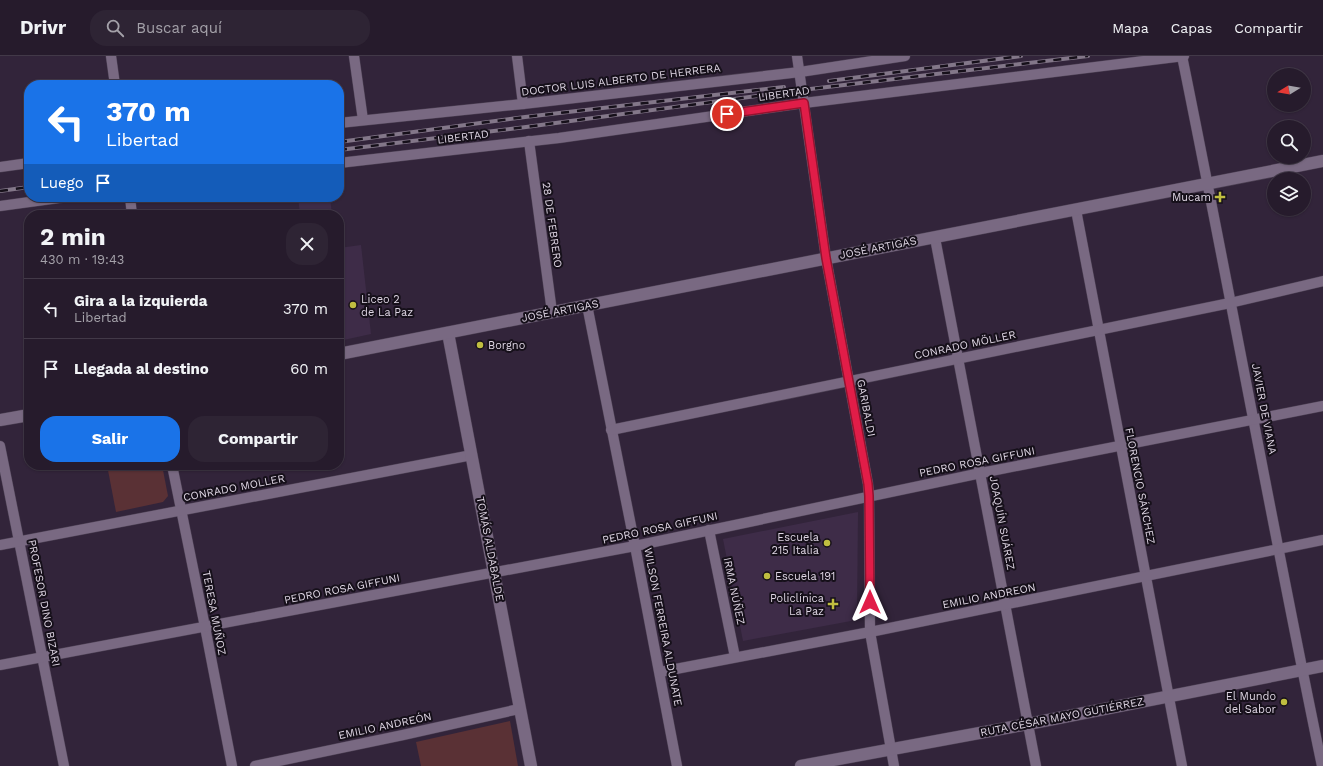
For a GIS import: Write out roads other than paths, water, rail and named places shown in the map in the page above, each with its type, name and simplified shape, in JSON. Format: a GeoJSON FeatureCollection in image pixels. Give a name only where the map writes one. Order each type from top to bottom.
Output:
{"type":"FeatureCollection","features":[{"type":"Feature","properties":{"kind":"street"},"geometry":{"type":"LineString","coordinates":[[111,56],[113,80]]}},
{"type":"Feature","properties":{"kind":"street"},"geometry":{"type":"LineString","coordinates":[[354,56],[362,120]]}},
{"type":"Feature","properties":{"kind":"street"},"geometry":{"type":"LineString","coordinates":[[517,56],[523,104]]}},
{"type":"Feature","properties":{"kind":"street","name":"GARIBALDI"},"geometry":{"type":"LineString","coordinates":[[797,56],[826,258],[869,496],[870,632],[894,766]]}},
{"type":"Feature","properties":{"kind":"street","name":"DOCTOR LUIS ALBERTO DE HERRERA"},"geometry":{"type":"LineString","coordinates":[[344,122],[523,104],[800,72],[905,56]]}},
{"type":"Feature","properties":{"kind":"street","name":"LIBERTAD"},"geometry":{"type":"LineString","coordinates":[[344,162],[529,141],[804,103],[1183,56]]}},
{"type":"Feature","properties":{"kind":"street","name":"JAVIER DE VIANA"},"geometry":{"type":"LineString","coordinates":[[1183,56],[1209,184],[1230,303],[1322,766]]}},
{"type":"Feature","properties":{"kind":"street","name":"28 DE FEBRERO"},"geometry":{"type":"LineString","coordinates":[[529,141],[552,312]]}},
{"type":"Feature","properties":{"kind":"street","name":"JOSÉ ARTIGAS"},"geometry":{"type":"LineString","coordinates":[[344,353],[1323,161]]}},
{"type":"Feature","properties":{"kind":"street"},"geometry":{"type":"LineString","coordinates":[[0,167],[24,164]]}},
{"type":"Feature","properties":{"kind":"street"},"geometry":{"type":"LineString","coordinates":[[0,206],[29,202]]}},
{"type":"Feature","properties":{"kind":"street","name":"FLORENCIO SÁNCHEZ"},"geometry":{"type":"LineString","coordinates":[[1076,210],[1144,576],[1182,766]]}},
{"type":"Feature","properties":{"kind":"street","name":"JOAQUÍN SUÁREZ"},"geometry":{"type":"LineString","coordinates":[[935,238],[1036,766]]}},
{"type":"Feature","properties":{"kind":"street","name":"CONRADO MÖLLER"},"geometry":{"type":"LineString","coordinates":[[611,430],[1230,303],[1323,281]]}},
{"type":"Feature","properties":{"kind":"street","name":"WILSON FERREIRA ALDUNATE"},"geometry":{"type":"LineString","coordinates":[[587,305],[660,672],[677,766]]}},
{"type":"Feature","properties":{"kind":"street","name":"TOMÁS ALDABALDE"},"geometry":{"type":"LineString","coordinates":[[448,333],[531,766]]}},
{"type":"Feature","properties":{"kind":"street","name":"PEDRO ROSA GIFFUNI"},"geometry":{"type":"LineString","coordinates":[[0,665],[635,546],[981,473],[1120,447],[1323,406]]}},
{"type":"Feature","properties":{"kind":"street"},"geometry":{"type":"LineString","coordinates":[[0,420],[24,416]]}},
{"type":"Feature","properties":{"kind":"street","name":"PROFESOR DINO BIZARI"},"geometry":{"type":"LineString","coordinates":[[0,446],[64,766]]}},
{"type":"Feature","properties":{"kind":"street","name":"CONRADO MOLLER"},"geometry":{"type":"LineString","coordinates":[[0,546],[472,455]]}},
{"type":"Feature","properties":{"kind":"street","name":"TERESA MUÑOZ"},"geometry":{"type":"LineString","coordinates":[[173,470],[232,766]]}},
{"type":"Feature","properties":{"kind":"street","name":"IRMA NÚÑEZ"},"geometry":{"type":"LineString","coordinates":[[710,530],[735,657]]}},
{"type":"Feature","properties":{"kind":"street","name":"EMILIO ANDREON"},"geometry":{"type":"LineString","coordinates":[[660,672],[1006,605],[1323,540]]}},
{"type":"Feature","properties":{"kind":"street","name":"RUTA CÉSAR MAYO GUTIÉRREZ"},"geometry":{"type":"LineString","coordinates":[[801,766],[1028,724],[1323,666]]}},
{"type":"Feature","properties":{"kind":"street","name":"EMILIO ANDREÓN"},"geometry":{"type":"LineString","coordinates":[[256,766],[519,709]]}},
{"type":"Feature","properties":{"kind":"railway"},"geometry":{"type":"LineString","coordinates":[[829,81],[1021,56]]}},
{"type":"Feature","properties":{"kind":"railway"},"geometry":{"type":"LineString","coordinates":[[344,149],[526,127],[802,90],[1088,56]]}},
{"type":"Feature","properties":{"kind":"railway"},"geometry":{"type":"LineString","coordinates":[[344,141],[525,117],[784,87]]}},
{"type":"Feature","properties":{"kind":"railway"},"geometry":{"type":"LineString","coordinates":[[0,191],[24,188]]}},
{"type":"Feature","properties":{"kind":"place","name":"Mucam"},"geometry":{"type":"Point","coordinates":[1220,197]}},
{"type":"Feature","properties":{"kind":"place","name":"Liceo 2 de La Paz"},"geometry":{"type":"Point","coordinates":[353,305]}},
{"type":"Feature","properties":{"kind":"place","name":"Borgno"},"geometry":{"type":"Point","coordinates":[480,345]}},
{"type":"Feature","properties":{"kind":"place","name":"Escuela 215 Italia"},"geometry":{"type":"Point","coordinates":[827,543]}},
{"type":"Feature","properties":{"kind":"place","name":"Escuela 191"},"geometry":{"type":"Point","coordinates":[767,576]}},
{"type":"Feature","properties":{"kind":"place","name":"Policlínica La Paz"},"geometry":{"type":"Point","coordinates":[833,604]}},
{"type":"Feature","properties":{"kind":"place","name":"El Mundo del Sabor"},"geometry":{"type":"Point","coordinates":[1284,702]}}]}
